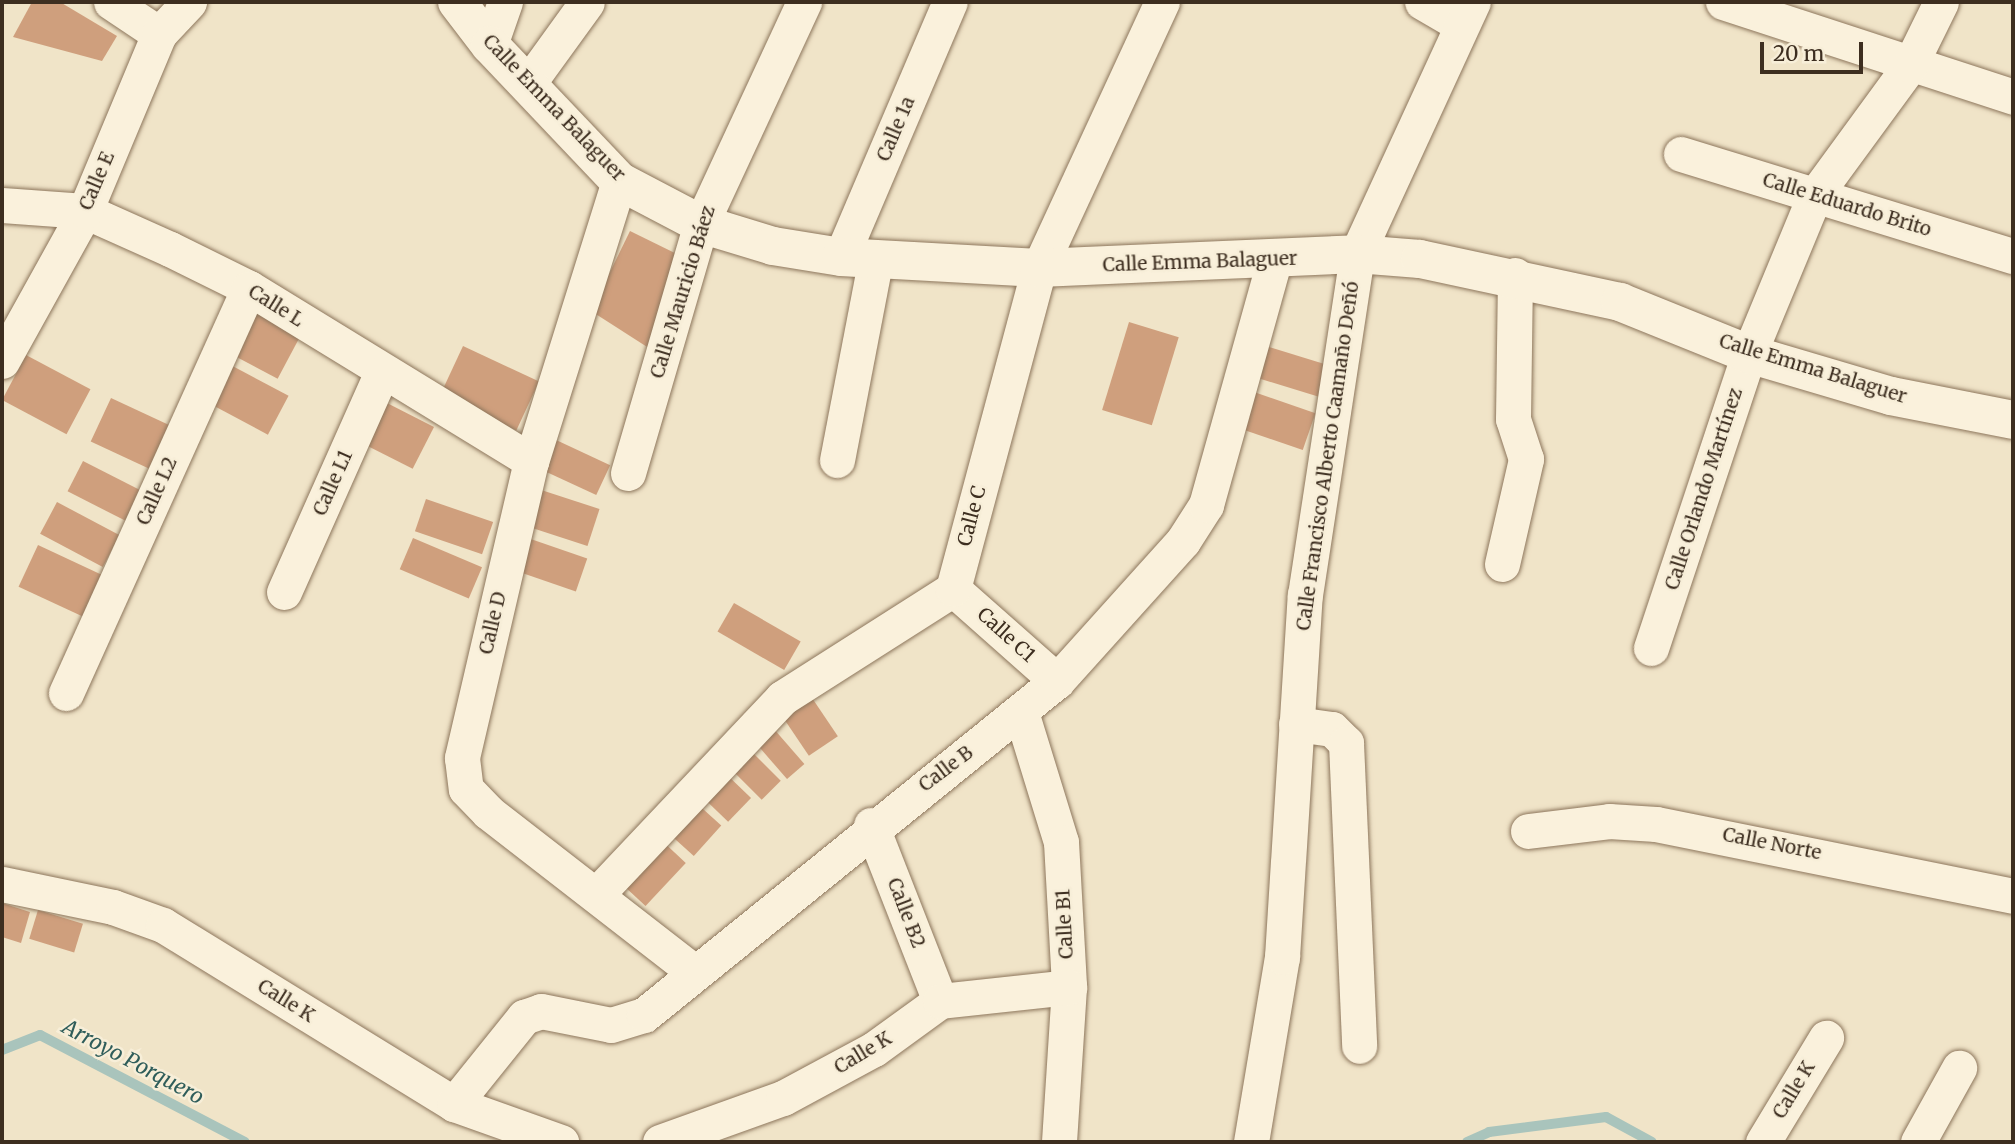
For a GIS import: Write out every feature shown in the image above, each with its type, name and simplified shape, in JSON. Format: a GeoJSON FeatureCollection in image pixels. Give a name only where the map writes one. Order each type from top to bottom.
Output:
{"type":"FeatureCollection","features":[{"type":"Feature","properties":{"kind":"street"},"geometry":{"type":"LineString","coordinates":[[111,2],[159,34]]}},
{"type":"Feature","properties":{"kind":"street","name":"Calle E"},"geometry":{"type":"LineString","coordinates":[[2,361],[85,211],[159,34],[189,2]]}},
{"type":"Feature","properties":{"kind":"street","name":"Calle Emma Balaguer"},"geometry":{"type":"LineString","coordinates":[[457,2],[490,45],[620,181],[701,224],[773,246],[859,257],[1039,268],[1274,261],[1357,254],[1515,275],[1620,302],[1749,354],[1891,396],[2013,420]]}},
{"type":"Feature","properties":{"kind":"street"},"geometry":{"type":"LineString","coordinates":[[490,45],[505,2]]}},
{"type":"Feature","properties":{"kind":"street"},"geometry":{"type":"LineString","coordinates":[[527,85],[587,2]]}},
{"type":"Feature","properties":{"kind":"street","name":"Calle Mauricio Báez"},"geometry":{"type":"LineString","coordinates":[[628,473],[701,224],[804,2]]}},
{"type":"Feature","properties":{"kind":"street","name":"Calle 1a"},"geometry":{"type":"LineString","coordinates":[[837,460],[859,257],[950,2]]}},
{"type":"Feature","properties":{"kind":"street","name":"Calle C"},"geometry":{"type":"LineString","coordinates":[[953,589],[1039,268],[1162,2]]}},
{"type":"Feature","properties":{"kind":"street"},"geometry":{"type":"LineString","coordinates":[[1422,2],[1467,13]]}},
{"type":"Feature","properties":{"kind":"street"},"geometry":{"type":"LineString","coordinates":[[1723,2],[2013,97]]}},
{"type":"Feature","properties":{"kind":"street","name":"Calle Orlando Martínez"},"geometry":{"type":"LineString","coordinates":[[1650,648],[1749,354],[1815,195],[1910,65],[1941,2]]}},
{"type":"Feature","properties":{"kind":"street","name":"Calle Francisco Alberto Caamaño Deñó"},"geometry":{"type":"LineString","coordinates":[[1251,1142],[1282,957],[1305,595],[1357,254],[1467,13]]}},
{"type":"Feature","properties":{"kind":"street","name":"Calle Eduardo Brito"},"geometry":{"type":"LineString","coordinates":[[1681,154],[2013,256]]}},
{"type":"Feature","properties":{"kind":"street","name":"Calle D"},"geometry":{"type":"LineString","coordinates":[[620,181],[531,461],[466,735],[466,789],[692,971]]}},
{"type":"Feature","properties":{"kind":"street","name":"Calle L"},"geometry":{"type":"LineString","coordinates":[[2,205],[85,211],[248,288],[381,374],[531,461]]}},
{"type":"Feature","properties":{"kind":"street","name":"Calle B"},"geometry":{"type":"LineString","coordinates":[[454,1104],[524,1017],[541,1011],[611,1026],[644,1015],[692,971],[871,825],[1058,681],[1183,541],[1206,505],[1274,261]]}},
{"type":"Feature","properties":{"kind":"street"},"geometry":{"type":"LineString","coordinates":[[1502,564],[1526,459],[1513,419],[1515,275]]}},
{"type":"Feature","properties":{"kind":"street","name":"Calle L2"},"geometry":{"type":"LineString","coordinates":[[66,693],[248,288]]}},
{"type":"Feature","properties":{"kind":"street","name":"Calle L1"},"geometry":{"type":"LineString","coordinates":[[284,592],[381,374]]}},
{"type":"Feature","properties":{"kind":"street"},"geometry":{"type":"LineString","coordinates":[[596,895],[782,698],[953,589]]}},
{"type":"Feature","properties":{"kind":"street","name":"Calle C1"},"geometry":{"type":"LineString","coordinates":[[953,589],[1058,681]]}},
{"type":"Feature","properties":{"kind":"street","name":"Calle B1"},"geometry":{"type":"LineString","coordinates":[[1021,712],[1061,842],[1069,987],[1059,1142]]}},
{"type":"Feature","properties":{"kind":"street"},"geometry":{"type":"LineString","coordinates":[[1296,724],[1332,729],[1346,743],[1359,1046]]}},
{"type":"Feature","properties":{"kind":"street","name":"Calle Norte"},"geometry":{"type":"LineString","coordinates":[[1528,831],[1609,821],[1656,824],[2013,896]]}},
{"type":"Feature","properties":{"kind":"street","name":"Calle B2"},"geometry":{"type":"LineString","coordinates":[[871,825],[940,1001]]}},
{"type":"Feature","properties":{"kind":"street","name":"Calle K"},"geometry":{"type":"LineString","coordinates":[[2,884],[113,907],[163,925],[454,1104],[562,1142]]}},
{"type":"Feature","properties":{"kind":"street","name":"Calle K"},"geometry":{"type":"LineString","coordinates":[[660,1142],[783,1098],[874,1049],[940,1001],[1069,987]]}},
{"type":"Feature","properties":{"kind":"street","name":"Calle K"},"geometry":{"type":"LineString","coordinates":[[1763,1142],[1826,1038]]}},
{"type":"Feature","properties":{"kind":"street"},"geometry":{"type":"LineString","coordinates":[[1918,1142],[1959,1068]]}},
{"type":"Feature","properties":{"kind":"building"},"geometry":{"type":"Polygon","coordinates":[[[32,2],[60,2],[117,36],[102,61],[13,37],[32,2]]]}},
{"type":"Feature","properties":{"kind":"building"},"geometry":{"type":"Polygon","coordinates":[[[630,231],[685,258],[655,352],[591,311],[630,231]]]}},
{"type":"Feature","properties":{"kind":"building"},"geometry":{"type":"Polygon","coordinates":[[[253,308],[302,334],[278,379],[229,353],[253,308]]]}},
{"type":"Feature","properties":{"kind":"building"},"geometry":{"type":"Polygon","coordinates":[[[1129,322],[1179,337],[1152,425],[1102,410],[1129,322]]]}},
{"type":"Feature","properties":{"kind":"building"},"geometry":{"type":"Polygon","coordinates":[[[463,346],[539,381],[516,430],[440,395],[463,346]]]}},
{"type":"Feature","properties":{"kind":"building"},"geometry":{"type":"Polygon","coordinates":[[[1269,347],[1329,365],[1320,397],[1259,379],[1269,347]]]}},
{"type":"Feature","properties":{"kind":"building"},"geometry":{"type":"Polygon","coordinates":[[[26,355],[90,389],[67,434],[2,400],[26,355]]]}},
{"type":"Feature","properties":{"kind":"building"},"geometry":{"type":"Polygon","coordinates":[[[225,362],[289,396],[268,435],[204,401],[225,362]]]}},
{"type":"Feature","properties":{"kind":"building"},"geometry":{"type":"Polygon","coordinates":[[[1254,392],[1315,413],[1303,450],[1241,429],[1254,392]]]}},
{"type":"Feature","properties":{"kind":"building"},"geometry":{"type":"Polygon","coordinates":[[[111,398],[172,426],[151,470],[91,442],[111,398]]]}},
{"type":"Feature","properties":{"kind":"building"},"geometry":{"type":"Polygon","coordinates":[[[385,402],[434,427],[413,469],[364,444],[385,402]]]}},
{"type":"Feature","properties":{"kind":"building"},"geometry":{"type":"Polygon","coordinates":[[[554,439],[610,465],[596,495],[540,469],[554,439]]]}},
{"type":"Feature","properties":{"kind":"building"},"geometry":{"type":"Polygon","coordinates":[[[83,461],[145,493],[130,523],[68,491],[83,461]]]}},
{"type":"Feature","properties":{"kind":"building"},"geometry":{"type":"Polygon","coordinates":[[[532,487],[600,509],[587,546],[520,524],[532,487]]]}},
{"type":"Feature","properties":{"kind":"building"},"geometry":{"type":"Polygon","coordinates":[[[426,499],[493,522],[482,554],[415,531],[426,499]]]}},
{"type":"Feature","properties":{"kind":"building"},"geometry":{"type":"Polygon","coordinates":[[[57,502],[120,535],[103,567],[40,534],[57,502]]]}},
{"type":"Feature","properties":{"kind":"building"},"geometry":{"type":"Polygon","coordinates":[[[522,536],[587,558],[576,592],[511,569],[522,536]]]}},
{"type":"Feature","properties":{"kind":"building"},"geometry":{"type":"Polygon","coordinates":[[[413,538],[482,567],[469,599],[400,569],[413,538]]]}},
{"type":"Feature","properties":{"kind":"building"},"geometry":{"type":"Polygon","coordinates":[[[38,545],[103,575],[84,617],[19,587],[38,545]]]}},
{"type":"Feature","properties":{"kind":"building"},"geometry":{"type":"Polygon","coordinates":[[[734,603],[801,642],[784,670],[718,632],[734,603]]]}},
{"type":"Feature","properties":{"kind":"building"},"geometry":{"type":"Polygon","coordinates":[[[806,689],[838,736],[809,756],[777,709],[806,689]]]}},
{"type":"Feature","properties":{"kind":"building"},"geometry":{"type":"Polygon","coordinates":[[[767,721],[804,764],[787,779],[750,736],[767,721]]]}},
{"type":"Feature","properties":{"kind":"building"},"geometry":{"type":"Polygon","coordinates":[[[744,744],[781,781],[762,800],[725,763],[744,744]]]}},
{"type":"Feature","properties":{"kind":"building"},"geometry":{"type":"Polygon","coordinates":[[[723,771],[751,798],[728,822],[700,795],[723,771]]]}},
{"type":"Feature","properties":{"kind":"building"},"geometry":{"type":"Polygon","coordinates":[[[693,800],[721,825],[694,856],[666,830],[693,800]]]}},
{"type":"Feature","properties":{"kind":"building"},"geometry":{"type":"Polygon","coordinates":[[[658,837],[686,863],[646,906],[618,880],[658,837]]]}},
{"type":"Feature","properties":{"kind":"building"},"geometry":{"type":"Polygon","coordinates":[[[2,903],[30,912],[21,943],[2,937],[2,903]]]}},
{"type":"Feature","properties":{"kind":"building"},"geometry":{"type":"Polygon","coordinates":[[[38,910],[83,924],[74,952],[29,939],[38,910]]]}},
{"type":"Feature","properties":{"kind":"waterway","name":"Arroyo Porquero"},"geometry":{"type":"LineString","coordinates":[[2,1050],[40,1035],[245,1142]]}},
{"type":"Feature","properties":{"kind":"waterway","name":"Arroyo Porquero"},"geometry":{"type":"LineString","coordinates":[[1467,1142],[1489,1132],[1606,1117],[1652,1142]]}}]}
